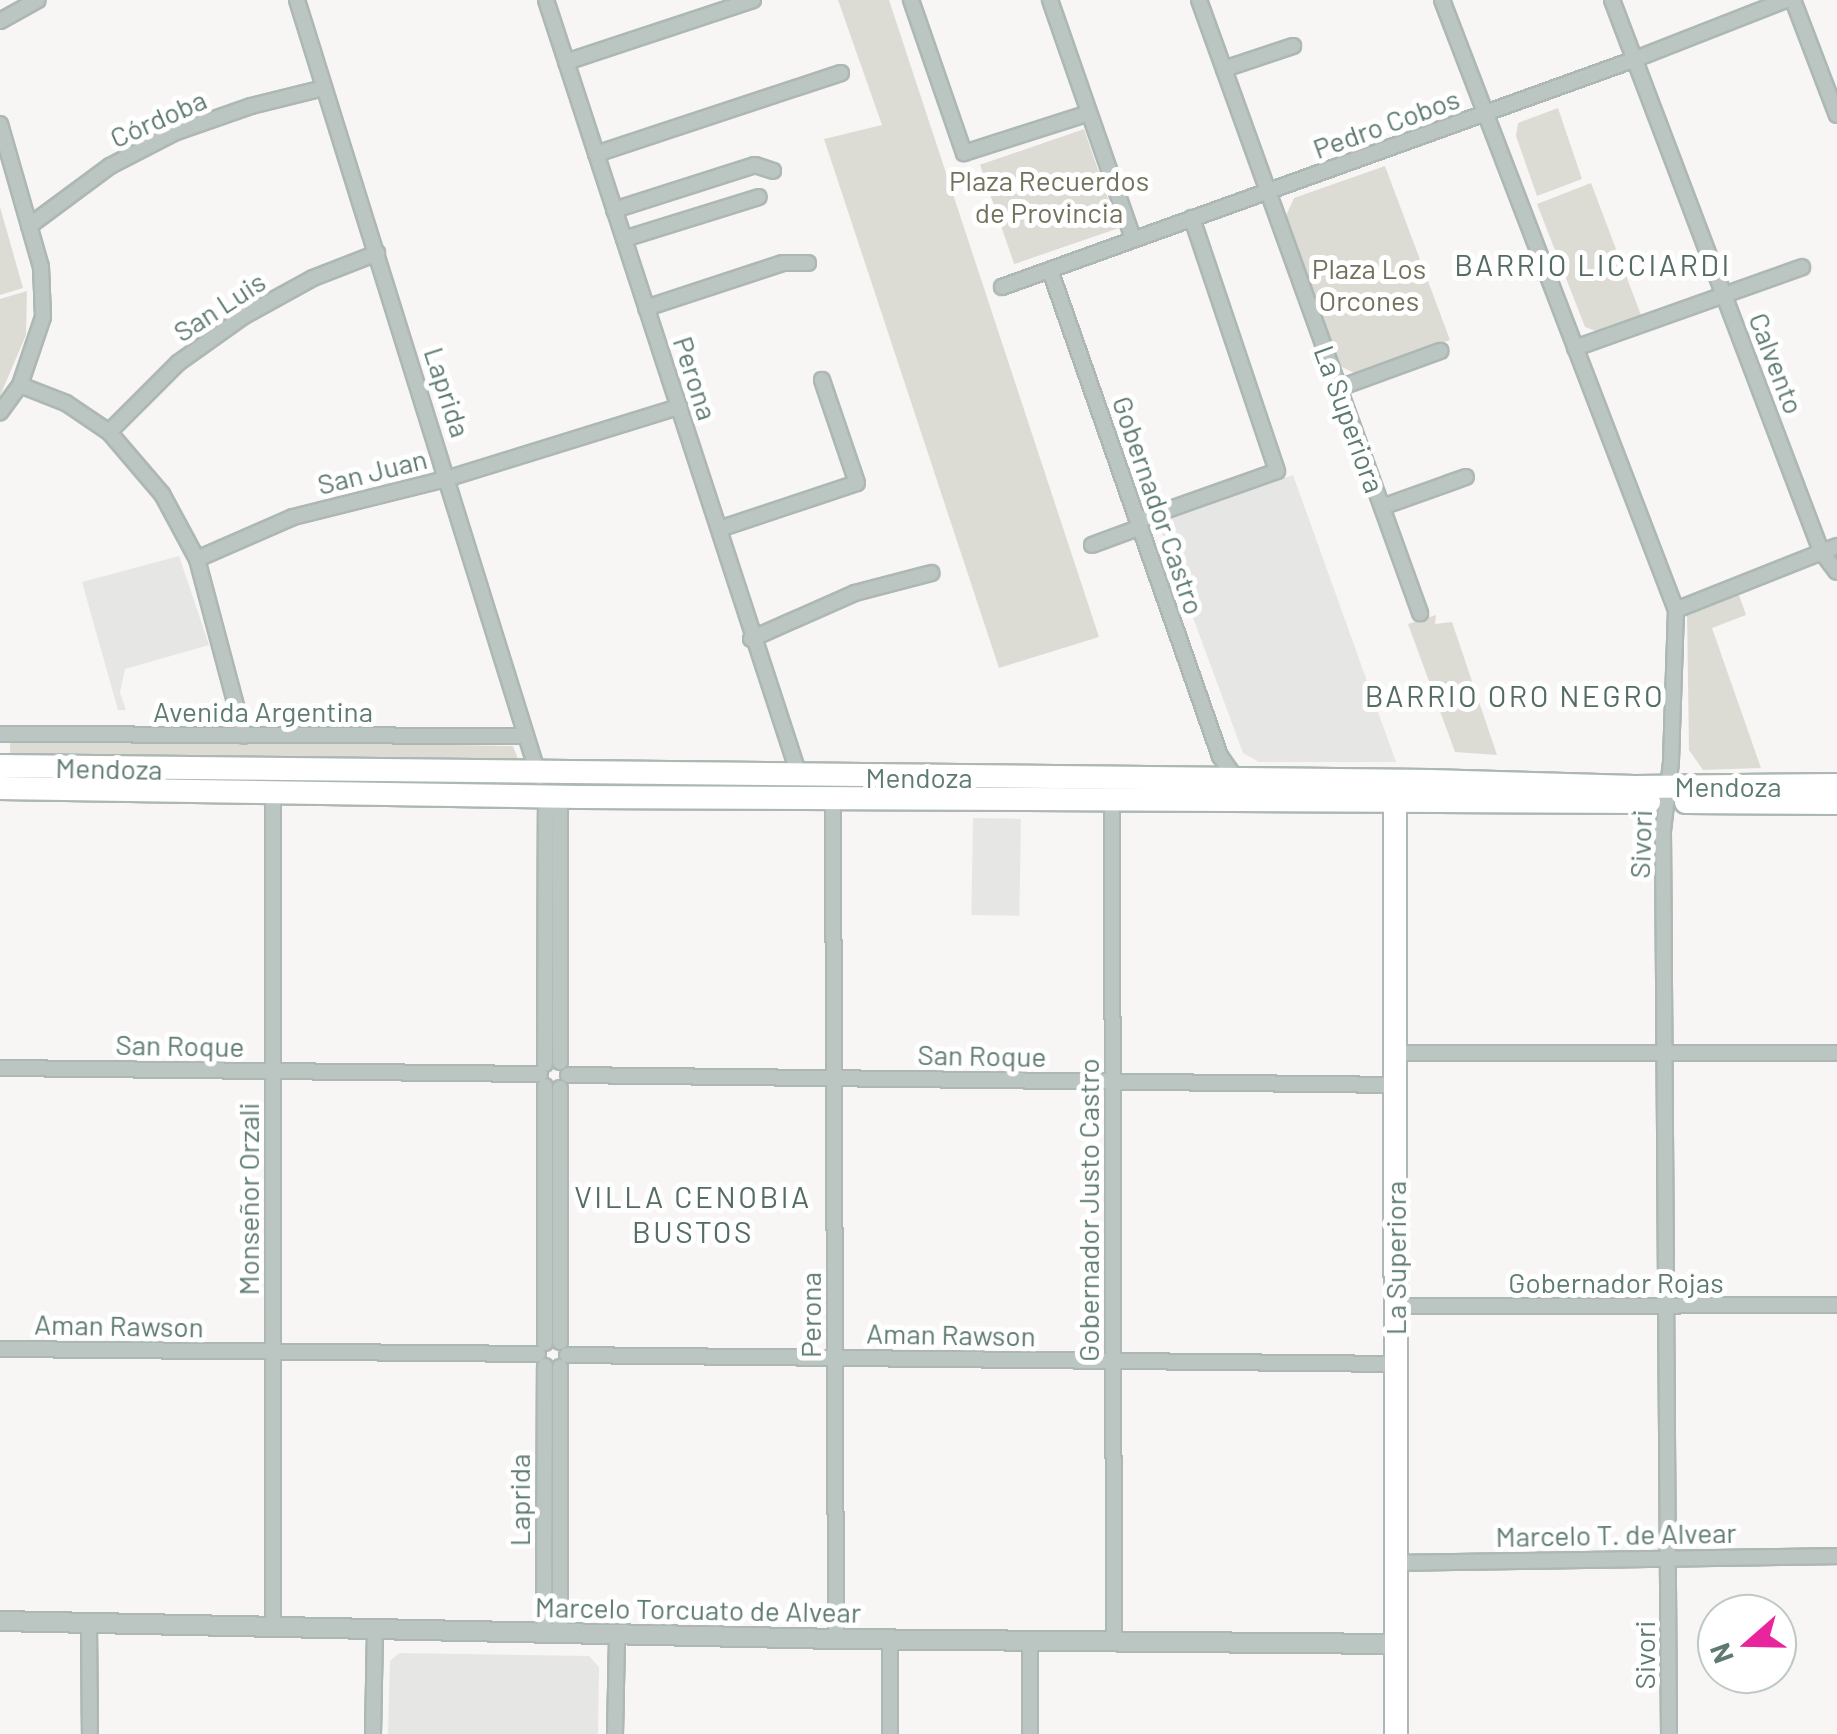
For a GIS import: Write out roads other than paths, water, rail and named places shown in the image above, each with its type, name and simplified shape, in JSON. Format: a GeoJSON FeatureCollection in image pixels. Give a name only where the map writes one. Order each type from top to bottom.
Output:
{"type":"FeatureCollection","features":[{"type":"Feature","properties":{"kind":"main road","name":"Mendoza"},"geometry":{"type":"LineString","coordinates":[[0,766],[553,796],[832,797],[1112,790],[1236,780],[1395,792],[1668,795],[1837,804]]}},
{"type":"Feature","properties":{"kind":"main road","name":"Mendoza"},"geometry":{"type":"LineString","coordinates":[[0,788],[537,774],[795,774],[832,797]]}},
{"type":"Feature","properties":{"kind":"main road","name":"Mendoza"},"geometry":{"type":"LineString","coordinates":[[832,797],[866,777],[1112,790],[1196,802],[1395,792]]}},
{"type":"Feature","properties":{"kind":"main road","name":"Mendoza"},"geometry":{"type":"LineString","coordinates":[[1668,795],[1837,786]]}},
{"type":"Feature","properties":{"kind":"main road","name":"La Superiora"},"geometry":{"type":"LineString","coordinates":[[1395,792],[1396,1734]]}},
{"type":"Feature","properties":{"kind":"street"},"geometry":{"type":"LineString","coordinates":[[0,21],[38,0]]}},
{"type":"Feature","properties":{"kind":"street","name":"Laprida"},"geometry":{"type":"LineString","coordinates":[[297,0],[537,774],[560,810],[553,1075],[552,1634]]}},
{"type":"Feature","properties":{"kind":"street","name":"Perona"},"geometry":{"type":"LineString","coordinates":[[546,0],[795,774]]}},
{"type":"Feature","properties":{"kind":"street"},"geometry":{"type":"LineString","coordinates":[[566,62],[754,0]]}},
{"type":"Feature","properties":{"kind":"street"},"geometry":{"type":"LineString","coordinates":[[911,0],[964,153],[1089,113]]}},
{"type":"Feature","properties":{"kind":"street"},"geometry":{"type":"LineString","coordinates":[[1050,0],[1132,239]]}},
{"type":"Feature","properties":{"kind":"street","name":"La Superiora"},"geometry":{"type":"LineString","coordinates":[[1199,0],[1420,613]]}},
{"type":"Feature","properties":{"kind":"street","name":"Sivori"},"geometry":{"type":"LineString","coordinates":[[1442,0],[1676,610],[1668,795],[1664,1056],[1669,1734]]}},
{"type":"Feature","properties":{"kind":"street","name":"Calvento"},"geometry":{"type":"LineString","coordinates":[[1612,0],[1821,552],[1837,572]]}},
{"type":"Feature","properties":{"kind":"street"},"geometry":{"type":"LineString","coordinates":[[1789,0],[1836,111]]}},
{"type":"Feature","properties":{"kind":"street","name":"Pedro Cobos"},"geometry":{"type":"LineString","coordinates":[[1002,287],[1789,0]]}},
{"type":"Feature","properties":{"kind":"street"},"geometry":{"type":"LineString","coordinates":[[1224,69],[1293,46]]}},
{"type":"Feature","properties":{"kind":"street"},"geometry":{"type":"LineString","coordinates":[[596,154],[841,73]]}},
{"type":"Feature","properties":{"kind":"street","name":"Córdoba"},"geometry":{"type":"LineString","coordinates":[[29,226],[110,166],[174,134],[251,106],[324,88]]}},
{"type":"Feature","properties":{"kind":"street"},"geometry":{"type":"LineString","coordinates":[[0,124],[41,267],[43,317],[20,385],[0,413]]}},
{"type":"Feature","properties":{"kind":"street"},"geometry":{"type":"LineString","coordinates":[[614,210],[754,164],[774,171]]}},
{"type":"Feature","properties":{"kind":"street"},"geometry":{"type":"LineString","coordinates":[[624,239],[759,198]]}},
{"type":"Feature","properties":{"kind":"street"},"geometry":{"type":"LineString","coordinates":[[1092,545],[1277,471],[1192,218]]}},
{"type":"Feature","properties":{"kind":"street","name":"San Luis"},"geometry":{"type":"LineString","coordinates":[[110,432],[178,363],[244,316],[313,278],[377,253]]}},
{"type":"Feature","properties":{"kind":"street"},"geometry":{"type":"LineString","coordinates":[[646,308],[783,263],[808,263]]}},
{"type":"Feature","properties":{"kind":"street"},"geometry":{"type":"LineString","coordinates":[[1575,348],[1802,267]]}},
{"type":"Feature","properties":{"kind":"street","name":"Gobernador Castro"},"geometry":{"type":"LineString","coordinates":[[1050,270],[1220,756],[1252,802]]}},
{"type":"Feature","properties":{"kind":"street"},"geometry":{"type":"LineString","coordinates":[[1339,388],[1440,352]]}},
{"type":"Feature","properties":{"kind":"street"},"geometry":{"type":"LineString","coordinates":[[719,528],[857,483],[822,380]]}},
{"type":"Feature","properties":{"kind":"street"},"geometry":{"type":"LineString","coordinates":[[20,385],[66,403],[110,432],[162,494],[197,559],[244,736]]}},
{"type":"Feature","properties":{"kind":"street","name":"San Juan"},"geometry":{"type":"LineString","coordinates":[[197,559],[294,518],[448,478],[679,407]]}},
{"type":"Feature","properties":{"kind":"street"},"geometry":{"type":"LineString","coordinates":[[1382,507],[1466,477]]}},
{"type":"Feature","properties":{"kind":"street"},"geometry":{"type":"LineString","coordinates":[[1676,610],[1837,546]]}},
{"type":"Feature","properties":{"kind":"street"},"geometry":{"type":"LineString","coordinates":[[751,638],[855,593],[931,573]]}},
{"type":"Feature","properties":{"kind":"street","name":"Avenida Argentina"},"geometry":{"type":"LineString","coordinates":[[0,734],[526,736]]}},
{"type":"Feature","properties":{"kind":"street"},"geometry":{"type":"LineString","coordinates":[[1196,802],[1220,756]]}},
{"type":"Feature","properties":{"kind":"street"},"geometry":{"type":"LineString","coordinates":[[769,798],[795,774]]}},
{"type":"Feature","properties":{"kind":"street","name":"Monseñor Orzali"},"geometry":{"type":"LineString","coordinates":[[273,781],[274,1628]]}},
{"type":"Feature","properties":{"kind":"street","name":"Gobernador Justo Castro"},"geometry":{"type":"LineString","coordinates":[[1112,790],[1114,1642]]}},
{"type":"Feature","properties":{"kind":"street","name":"Perona"},"geometry":{"type":"LineString","coordinates":[[832,797],[836,1639]]}},
{"type":"Feature","properties":{"kind":"street"},"geometry":{"type":"LineString","coordinates":[[1395,1053],[1664,1056],[1837,1052]]}},
{"type":"Feature","properties":{"kind":"street","name":"San Roque"},"geometry":{"type":"LineString","coordinates":[[0,1068],[1395,1085]]}},
{"type":"Feature","properties":{"kind":"street","name":"Gobernador Rojas"},"geometry":{"type":"LineString","coordinates":[[1395,1306],[1837,1305]]}},
{"type":"Feature","properties":{"kind":"street","name":"Aman Rawson"},"geometry":{"type":"LineString","coordinates":[[0,1349],[1395,1364]]}},
{"type":"Feature","properties":{"kind":"street","name":"Marcelo T. de Alvear"},"geometry":{"type":"LineString","coordinates":[[1396,1563],[1837,1556]]}},
{"type":"Feature","properties":{"kind":"street","name":"Marcelo Torcuato de Alvear"},"geometry":{"type":"LineString","coordinates":[[0,1621],[890,1640],[1396,1644]]}},
{"type":"Feature","properties":{"kind":"street"},"geometry":{"type":"LineString","coordinates":[[90,1625],[90,1734]]}},
{"type":"Feature","properties":{"kind":"street"},"geometry":{"type":"LineString","coordinates":[[372,1734],[375,1630]]}},
{"type":"Feature","properties":{"kind":"street"},"geometry":{"type":"LineString","coordinates":[[615,1734],[617,1635]]}},
{"type":"Feature","properties":{"kind":"street"},"geometry":{"type":"LineString","coordinates":[[890,1640],[890,1734]]}},
{"type":"Feature","properties":{"kind":"street"},"geometry":{"type":"LineString","coordinates":[[1030,1641],[1030,1734]]}},
{"type":"Feature","properties":{"kind":"district","name":"BARRIO LICCIARDI"},"geometry":{"type":"Point","coordinates":[1593,264]}},
{"type":"Feature","properties":{"kind":"district","name":"BARRIO ORO NEGRO"},"geometry":{"type":"Point","coordinates":[1515,695]}},
{"type":"Feature","properties":{"kind":"district","name":"VILLA CENOBIA BUSTOS"},"geometry":{"type":"Point","coordinates":[693,1213]}},
{"type":"Feature","properties":{"kind":"park label","name":"Plaza Recuerdos de Provincia"},"geometry":{"type":"Point","coordinates":[1049,196]}},
{"type":"Feature","properties":{"kind":"park label","name":"Plaza Los Orcones"},"geometry":{"type":"Point","coordinates":[1369,284]}}]}
